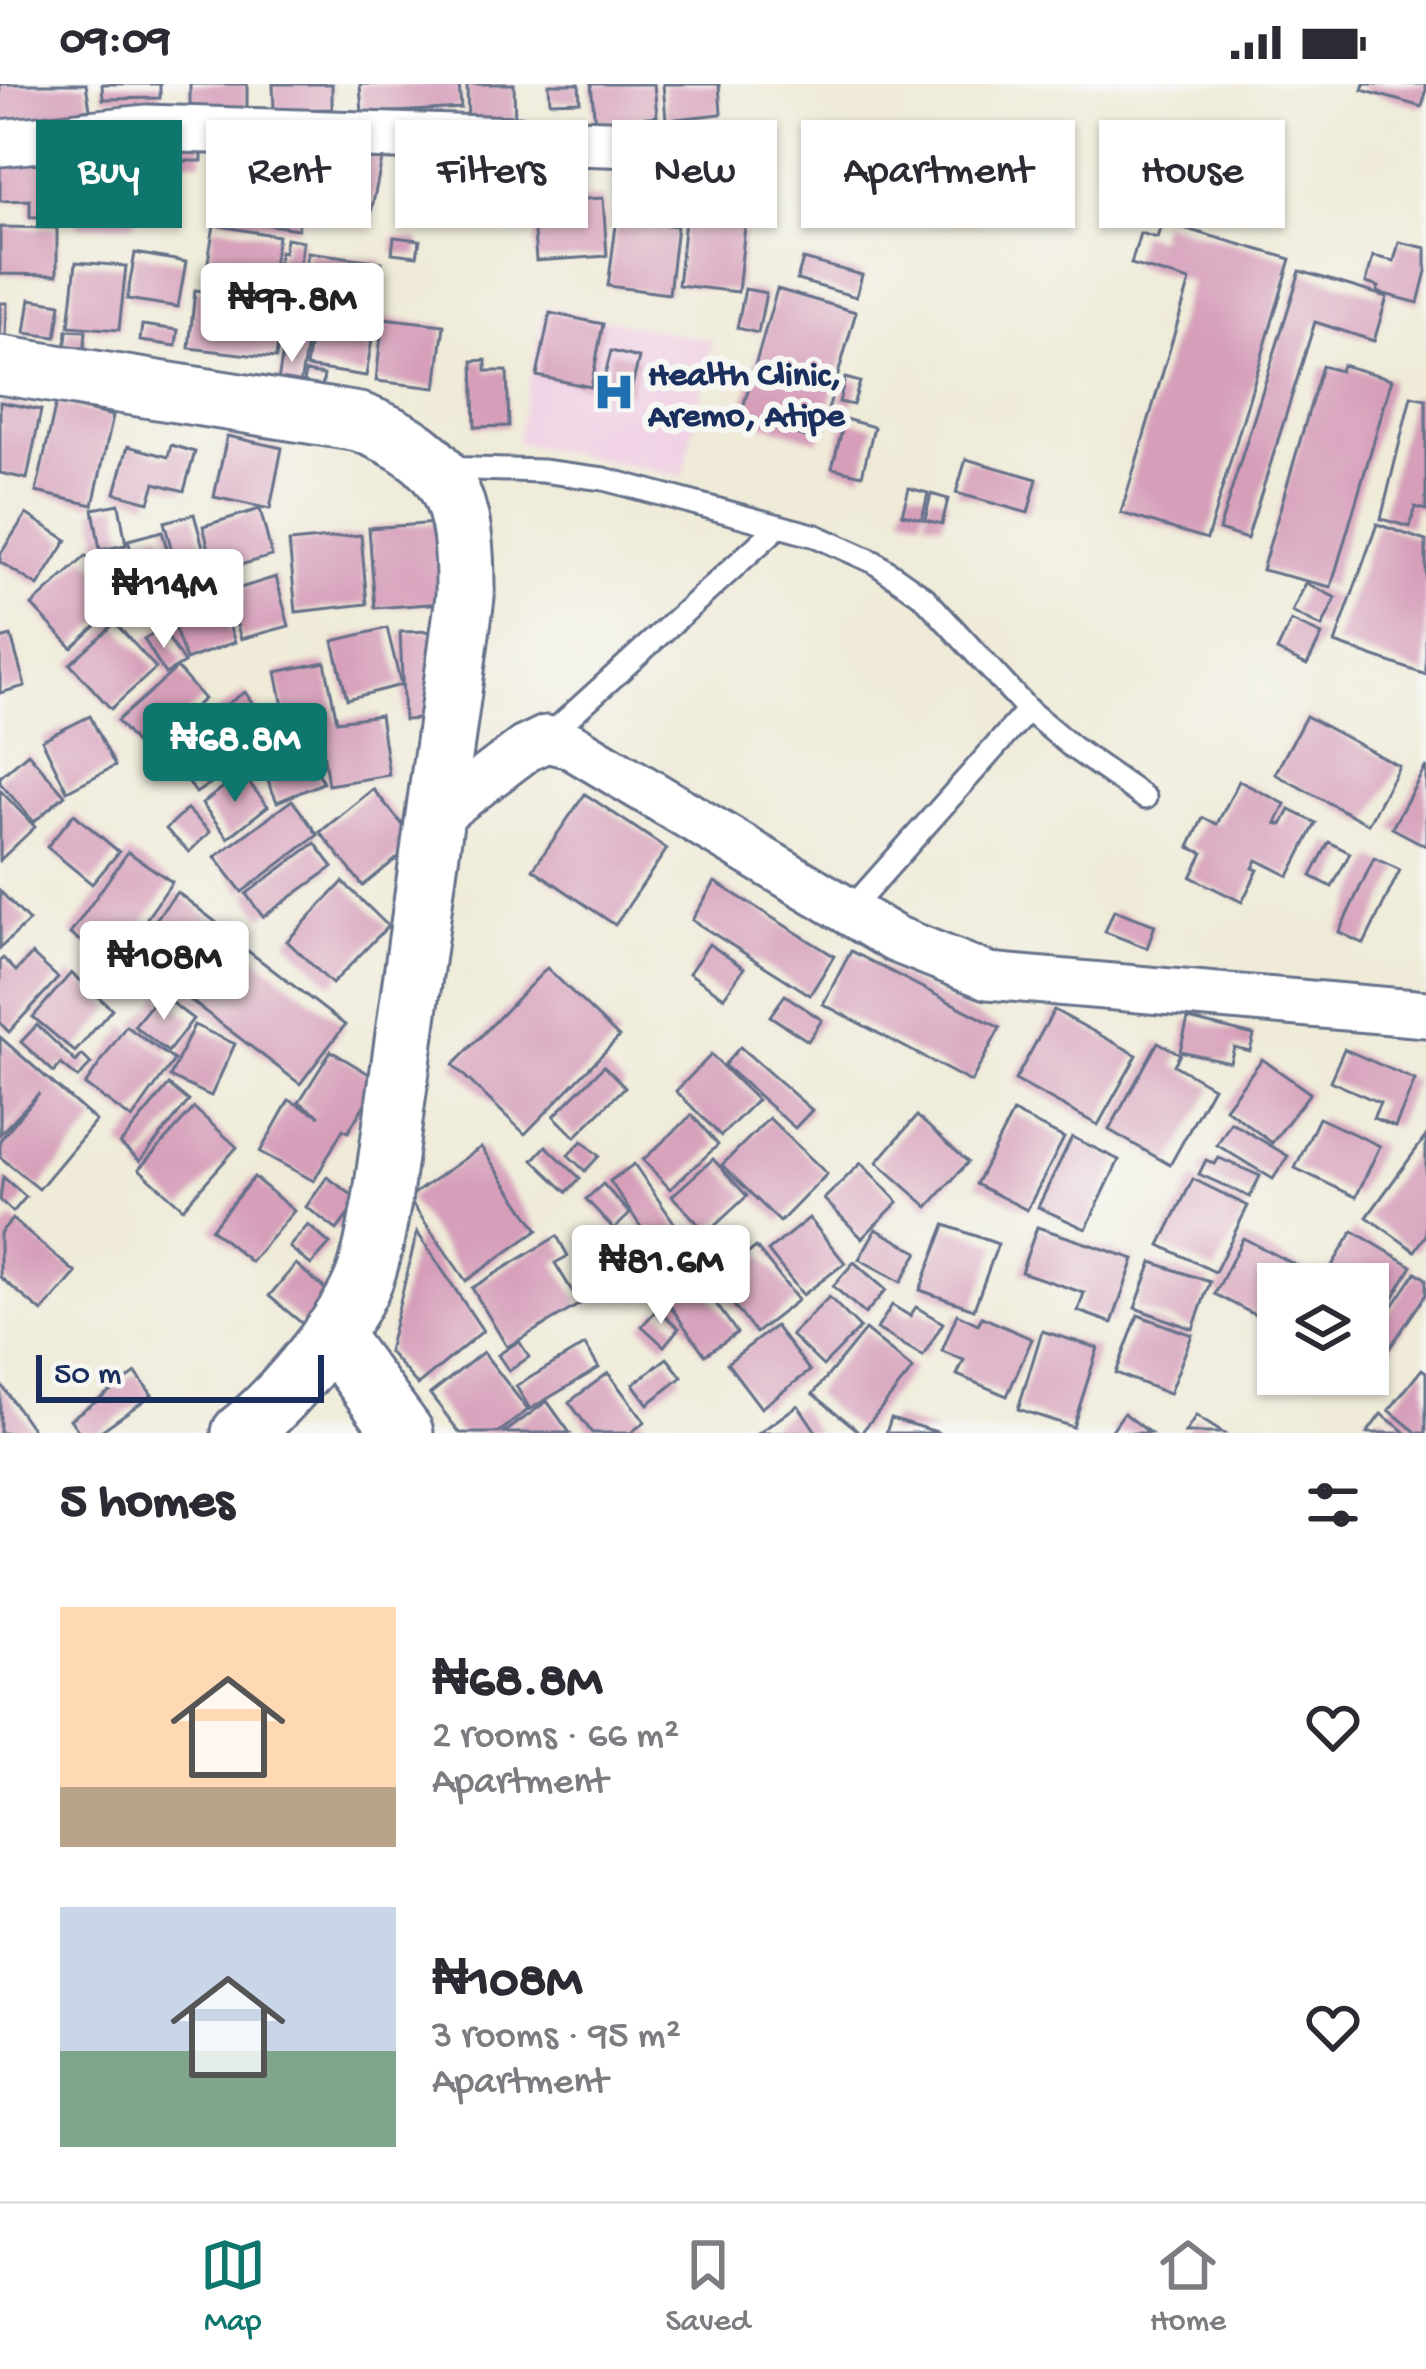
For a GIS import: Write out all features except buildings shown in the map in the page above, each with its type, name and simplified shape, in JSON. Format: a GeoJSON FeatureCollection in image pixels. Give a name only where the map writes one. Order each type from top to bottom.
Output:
{"type":"FeatureCollection","features":[{"type":"Feature","properties":{"kind":"street"},"geometry":{"type":"LineString","coordinates":[[0,143],[147,128],[612,143]]}},
{"type":"Feature","properties":{"kind":"street"},"geometry":{"type":"LineString","coordinates":[[0,365],[359,422],[400,437],[434,467],[458,503],[466,549],[465,597],[382,1201],[365,1277],[331,1334],[262,1416],[241,1433]]}},
{"type":"Feature","properties":{"kind":"street"},"geometry":{"type":"LineString","coordinates":[[437,816],[525,749],[546,739],[570,745],[895,938],[988,976],[1426,1014]]}},
{"type":"Feature","properties":{"kind":"street"},"geometry":{"type":"LineString","coordinates":[[331,1334],[404,1433]]}},
{"type":"Feature","properties":{"kind":"lane"},"geometry":{"type":"LineString","coordinates":[[434,467],[542,471],[604,479],[816,536],[874,562],[924,597],[1028,710],[1145,798]]}},
{"type":"Feature","properties":{"kind":"lane"},"geometry":{"type":"LineString","coordinates":[[546,739],[779,526]]}},
{"type":"Feature","properties":{"kind":"lane"},"geometry":{"type":"LineString","coordinates":[[850,910],[1028,710]]}},
{"type":"Feature","properties":{"kind":"shaded area","name":"Health Clinic, Aremo, Atipe"},"geometry":{"type":"Polygon","coordinates":[[[545,306],[712,341],[683,477],[516,442],[545,306]]]}},
{"type":"Feature","properties":{"kind":"place","name":"Health Clinic, Aremo, Atipe"},"geometry":{"type":"Point","coordinates":[614,392]}}]}
